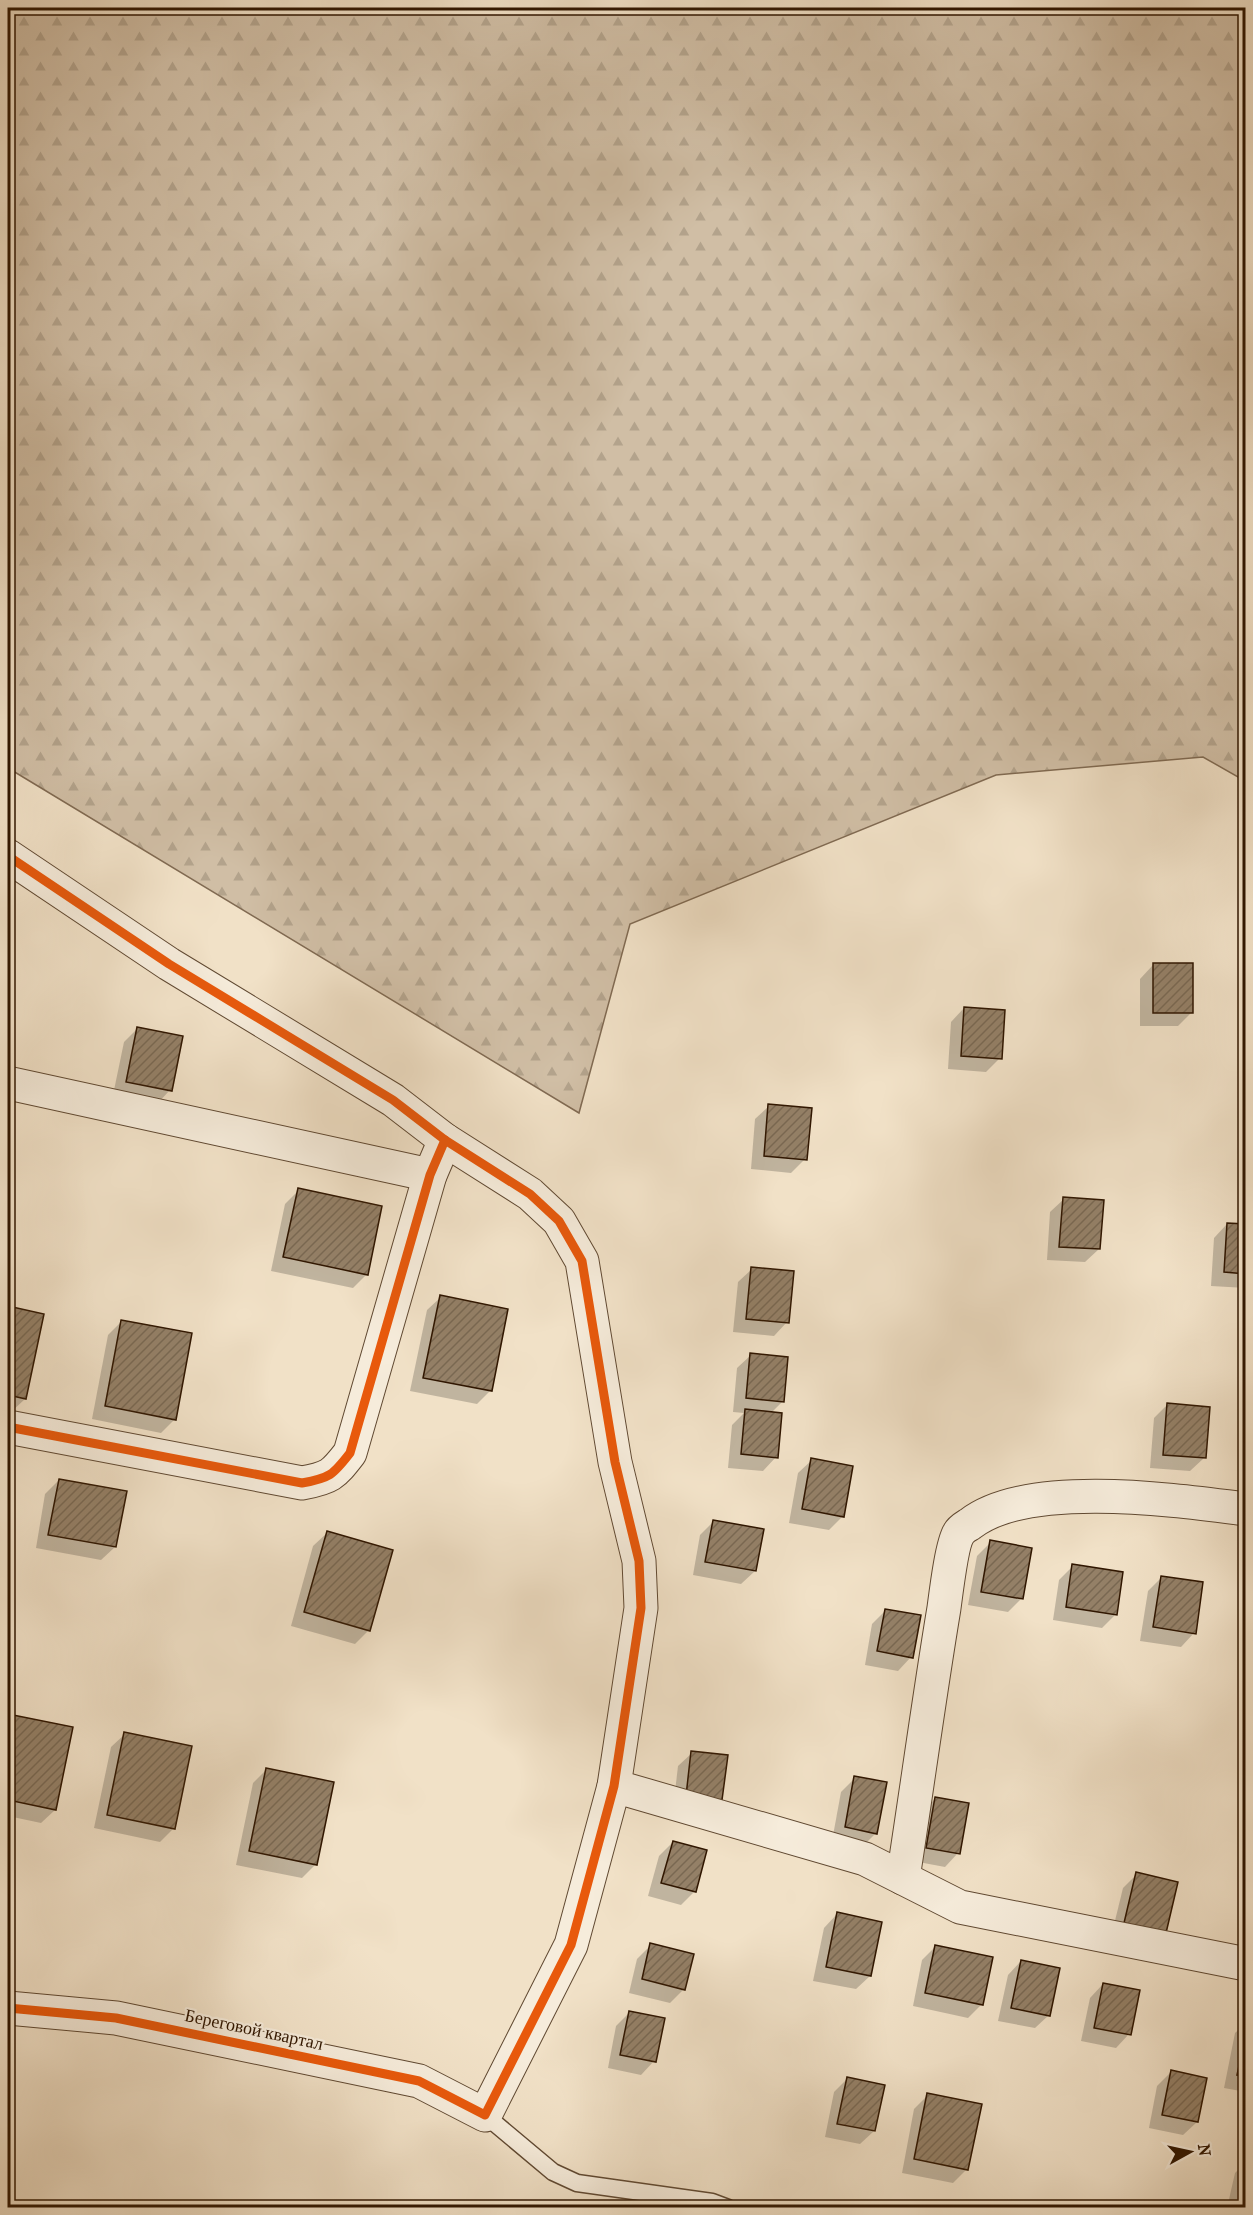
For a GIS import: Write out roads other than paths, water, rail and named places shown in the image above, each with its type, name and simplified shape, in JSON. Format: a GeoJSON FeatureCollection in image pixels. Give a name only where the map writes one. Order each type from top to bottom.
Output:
{"type":"FeatureCollection","features":[{"type":"Feature","properties":{"kind":"street"},"geometry":{"type":"LineString","coordinates":[[8,856],[169,964],[393,1100],[445,1140],[530,1194],[559,1221],[582,1261],[615,1462],[639,1561],[641,1608],[614,1786],[571,1945],[485,2115]]}},
{"type":"Feature","properties":{"kind":"street"},"geometry":{"type":"LineString","coordinates":[[8,1083],[429,1174]]}},
{"type":"Feature","properties":{"kind":"street"},"geometry":{"type":"LineString","coordinates":[[8,1427],[302,1483],[319,1480],[334,1473],[350,1454],[429,1174],[445,1140]]}},
{"type":"Feature","properties":{"kind":"street"},"geometry":{"type":"LineString","coordinates":[[903,1878],[940,1630],[951,1564],[959,1533],[979,1517],[1009,1505],[1061,1496],[1167,1499],[1245,1509]]}},
{"type":"Feature","properties":{"kind":"street"},"geometry":{"type":"LineString","coordinates":[[614,1786],[865,1859],[960,1907],[1245,1964]]}},
{"type":"Feature","properties":{"kind":"street","name":"Береговой квартал"},"geometry":{"type":"LineString","coordinates":[[8,2008],[116,2018],[419,2081],[485,2115]]}},
{"type":"Feature","properties":{"kind":"lane"},"geometry":{"type":"LineString","coordinates":[[485,2115],[553,2172],[577,2183],[712,2202],[728,2208]]}}]}
